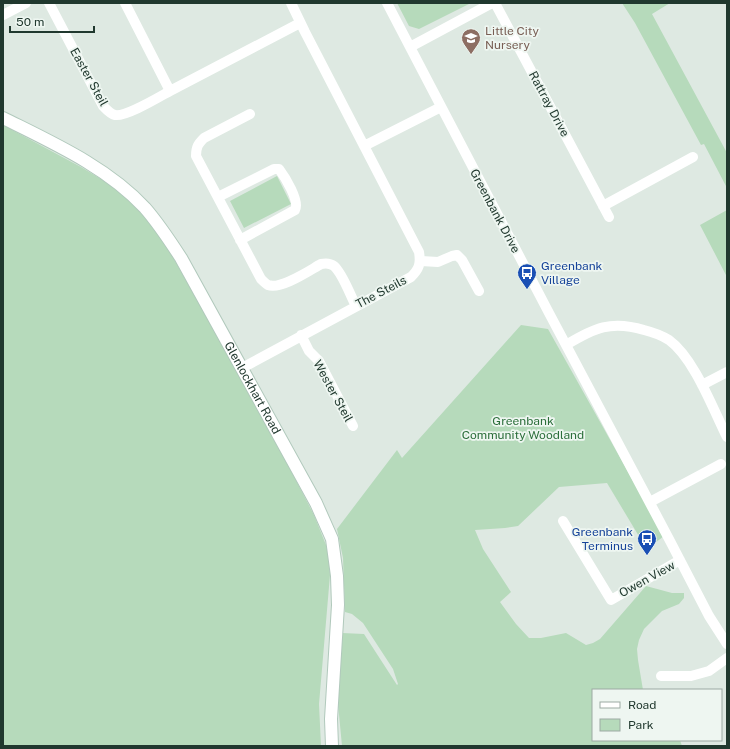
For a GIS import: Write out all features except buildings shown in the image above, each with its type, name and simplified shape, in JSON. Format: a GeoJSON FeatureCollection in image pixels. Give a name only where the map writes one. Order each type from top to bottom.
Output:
{"type":"FeatureCollection","features":[{"type":"Feature","properties":{"kind":"street"},"geometry":{"type":"LineString","coordinates":[[3,15],[26,3]]}},
{"type":"Feature","properties":{"kind":"street","name":"Easter Steil"},"geometry":{"type":"LineString","coordinates":[[49,3],[103,106],[109,112],[115,115],[127,113],[170,91]]}},
{"type":"Feature","properties":{"kind":"street"},"geometry":{"type":"LineString","coordinates":[[125,3],[170,91],[300,23]]}},
{"type":"Feature","properties":{"kind":"street"},"geometry":{"type":"LineString","coordinates":[[291,3],[419,252],[421,261],[438,262],[452,256],[457,256],[462,260],[479,291]]}},
{"type":"Feature","properties":{"kind":"street","name":"Greenbank Drive"},"geometry":{"type":"LineString","coordinates":[[387,3],[709,616],[727,644]]}},
{"type":"Feature","properties":{"kind":"street"},"geometry":{"type":"LineString","coordinates":[[410,47],[492,3]]}},
{"type":"Feature","properties":{"kind":"street","name":"Rattray Drive"},"geometry":{"type":"LineString","coordinates":[[495,3],[609,217]]}},
{"type":"Feature","properties":{"kind":"street"},"geometry":{"type":"LineString","coordinates":[[364,146],[441,107]]}},
{"type":"Feature","properties":{"kind":"street"},"geometry":{"type":"LineString","coordinates":[[250,114],[204,138],[196,148],[196,156],[261,279],[267,285],[276,286],[326,263],[332,265],[338,270],[356,306]]}},
{"type":"Feature","properties":{"kind":"street","name":"Glenlockhart Road"},"geometry":{"type":"LineString","coordinates":[[3,118],[50,141],[117,182],[140,202],[160,226],[181,258],[316,503],[332,539],[338,590],[332,746]]}},
{"type":"Feature","properties":{"kind":"street"},"geometry":{"type":"LineString","coordinates":[[603,206],[693,157]]}},
{"type":"Feature","properties":{"kind":"street"},"geometry":{"type":"LineString","coordinates":[[218,198],[274,169],[279,169],[289,187],[296,201],[297,206],[295,210],[240,240]]}},
{"type":"Feature","properties":{"kind":"street","name":"The Steils"},"geometry":{"type":"LineString","coordinates":[[242,368],[411,277],[418,270],[421,261]]}},
{"type":"Feature","properties":{"kind":"street"},"geometry":{"type":"LineString","coordinates":[[566,345],[604,326],[619,325],[631,326],[657,334],[669,340],[679,349],[702,385],[727,437]]}},
{"type":"Feature","properties":{"kind":"street","name":"Wester Steil"},"geometry":{"type":"LineString","coordinates":[[301,335],[309,351],[319,361],[353,426]]}},
{"type":"Feature","properties":{"kind":"street"},"geometry":{"type":"LineString","coordinates":[[702,385],[727,372]]}},
{"type":"Feature","properties":{"kind":"street"},"geometry":{"type":"LineString","coordinates":[[650,502],[722,464]]}},
{"type":"Feature","properties":{"kind":"street","name":"Owen View"},"geometry":{"type":"LineString","coordinates":[[563,521],[611,600],[680,560]]}},
{"type":"Feature","properties":{"kind":"street"},"geometry":{"type":"LineString","coordinates":[[660,676],[691,676],[709,671],[727,658]]}},
{"type":"Feature","properties":{"kind":"green space"},"geometry":{"type":"Polygon","coordinates":[[[397,3],[471,3],[419,29],[409,26],[397,3]]]}},
{"type":"Feature","properties":{"kind":"green space"},"geometry":{"type":"Polygon","coordinates":[[[622,3],[670,3],[652,14],[727,153],[727,188],[704,144],[701,145],[635,23],[622,3]]]}},
{"type":"Feature","properties":{"kind":"green space"},"geometry":{"type":"Polygon","coordinates":[[[3,125],[81,167],[114,187],[131,202],[149,222],[166,245],[262,415],[314,515],[326,545],[329,558],[330,575],[319,704],[321,746],[3,746],[3,125]]]}},
{"type":"Feature","properties":{"kind":"green space"},"geometry":{"type":"Polygon","coordinates":[[[277,176],[291,204],[244,228],[230,201],[277,176]]]}},
{"type":"Feature","properties":{"kind":"green space"},"geometry":{"type":"Polygon","coordinates":[[[727,210],[727,277],[700,225],[727,210]]]}},
{"type":"Feature","properties":{"kind":"green space","name":"Greenbank Community Woodland"},"geometry":{"type":"Polygon","coordinates":[[[521,325],[548,329],[664,536],[646,548],[607,483],[559,487],[518,526],[475,530],[483,549],[511,592],[500,602],[516,624],[529,638],[541,638],[566,633],[586,645],[593,643],[600,639],[646,586],[672,593],[684,593],[684,598],[679,604],[662,611],[644,629],[639,640],[637,649],[643,689],[592,689],[592,741],[680,741],[682,746],[342,746],[338,704],[342,633],[364,634],[397,685],[398,684],[393,669],[363,623],[352,614],[345,612],[343,558],[337,529],[397,450],[402,458],[521,325]]]}},
{"type":"Feature","properties":{"kind":"place","name":"Little City Nursery"},"geometry":{"type":"Point","coordinates":[471,55]}},
{"type":"Feature","properties":{"kind":"place","name":"Greenbank Village"},"geometry":{"type":"Point","coordinates":[527,290]}},
{"type":"Feature","properties":{"kind":"place","name":"Greenbank Terminus"},"geometry":{"type":"Point","coordinates":[647,556]}}]}
